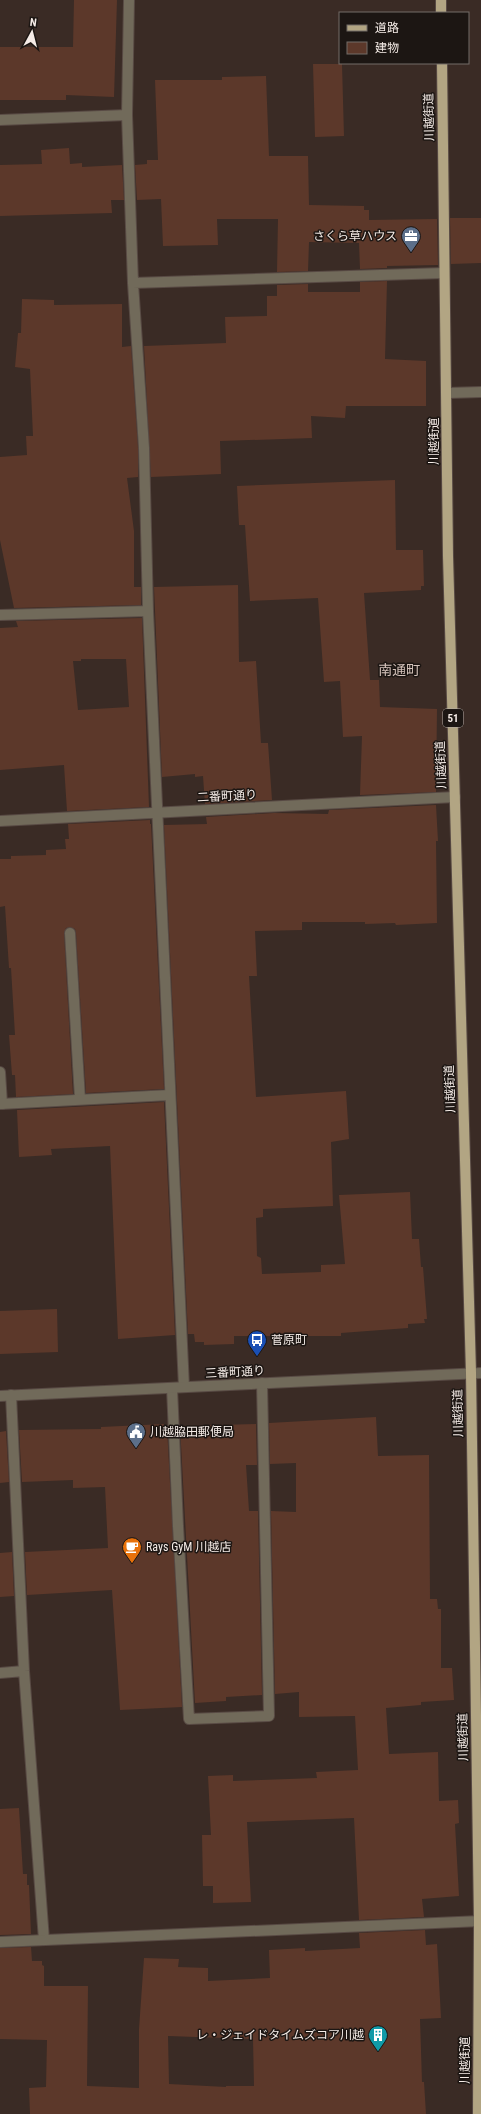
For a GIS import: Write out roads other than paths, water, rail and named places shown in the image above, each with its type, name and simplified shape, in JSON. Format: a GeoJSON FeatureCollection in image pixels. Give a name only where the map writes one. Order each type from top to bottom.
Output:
{"type":"FeatureCollection","features":[{"type":"Feature","properties":{"kind":"main road"},"geometry":{"type":"LineString","coordinates":[[441,0],[441,12]]}},
{"type":"Feature","properties":{"kind":"main road","name":"川越街道"},"geometry":{"type":"LineString","coordinates":[[442,64],[448,556],[455,797],[476,1373],[480,1921],[478,2114]]}},
{"type":"Feature","properties":{"kind":"street"},"geometry":{"type":"LineString","coordinates":[[129,0],[127,115],[134,283],[144,448],[148,611],[184,1387]]}},
{"type":"Feature","properties":{"kind":"street"},"geometry":{"type":"LineString","coordinates":[[0,120],[127,115]]}},
{"type":"Feature","properties":{"kind":"street"},"geometry":{"type":"LineString","coordinates":[[134,283],[444,273]]}},
{"type":"Feature","properties":{"kind":"street"},"geometry":{"type":"LineString","coordinates":[[447,393],[481,392]]}},
{"type":"Feature","properties":{"kind":"street"},"geometry":{"type":"LineString","coordinates":[[0,615],[148,611]]}},
{"type":"Feature","properties":{"kind":"street","name":"二番町通り"},"geometry":{"type":"LineString","coordinates":[[0,821],[455,797]]}},
{"type":"Feature","properties":{"kind":"street"},"geometry":{"type":"LineString","coordinates":[[70,933],[80,1099]]}},
{"type":"Feature","properties":{"kind":"street"},"geometry":{"type":"LineString","coordinates":[[0,1072],[1,1104],[170,1095]]}},
{"type":"Feature","properties":{"kind":"street","name":"三番町通り"},"geometry":{"type":"LineString","coordinates":[[0,1396],[476,1373]]}},
{"type":"Feature","properties":{"kind":"street"},"geometry":{"type":"LineString","coordinates":[[172,1388],[189,1719],[269,1716],[262,1383]]}},
{"type":"Feature","properties":{"kind":"street"},"geometry":{"type":"LineString","coordinates":[[11,1395],[24,1671],[44,1940]]}},
{"type":"Feature","properties":{"kind":"street"},"geometry":{"type":"LineString","coordinates":[[0,1673],[24,1671]]}},
{"type":"Feature","properties":{"kind":"street"},"geometry":{"type":"LineString","coordinates":[[0,1942],[480,1921]]}},
{"type":"Feature","properties":{"kind":"place","name":"さくら草ハウス"},"geometry":{"type":"Point","coordinates":[411,253]}},
{"type":"Feature","properties":{"kind":"place","name":"菅原町"},"geometry":{"type":"Point","coordinates":[257,1357]}},
{"type":"Feature","properties":{"kind":"place","name":"川越脇田郵便局"},"geometry":{"type":"Point","coordinates":[136,1449]}},
{"type":"Feature","properties":{"kind":"place","name":"Rays GyM 川越店"},"geometry":{"type":"Point","coordinates":[132,1564]}},
{"type":"Feature","properties":{"kind":"place","name":"レ・ジェイドタイムズコア川越"},"geometry":{"type":"Point","coordinates":[378,2052]}},
{"type":"Feature","properties":{"kind":"district","name":"南通町"},"geometry":{"type":"Point","coordinates":[399,670]}}]}
